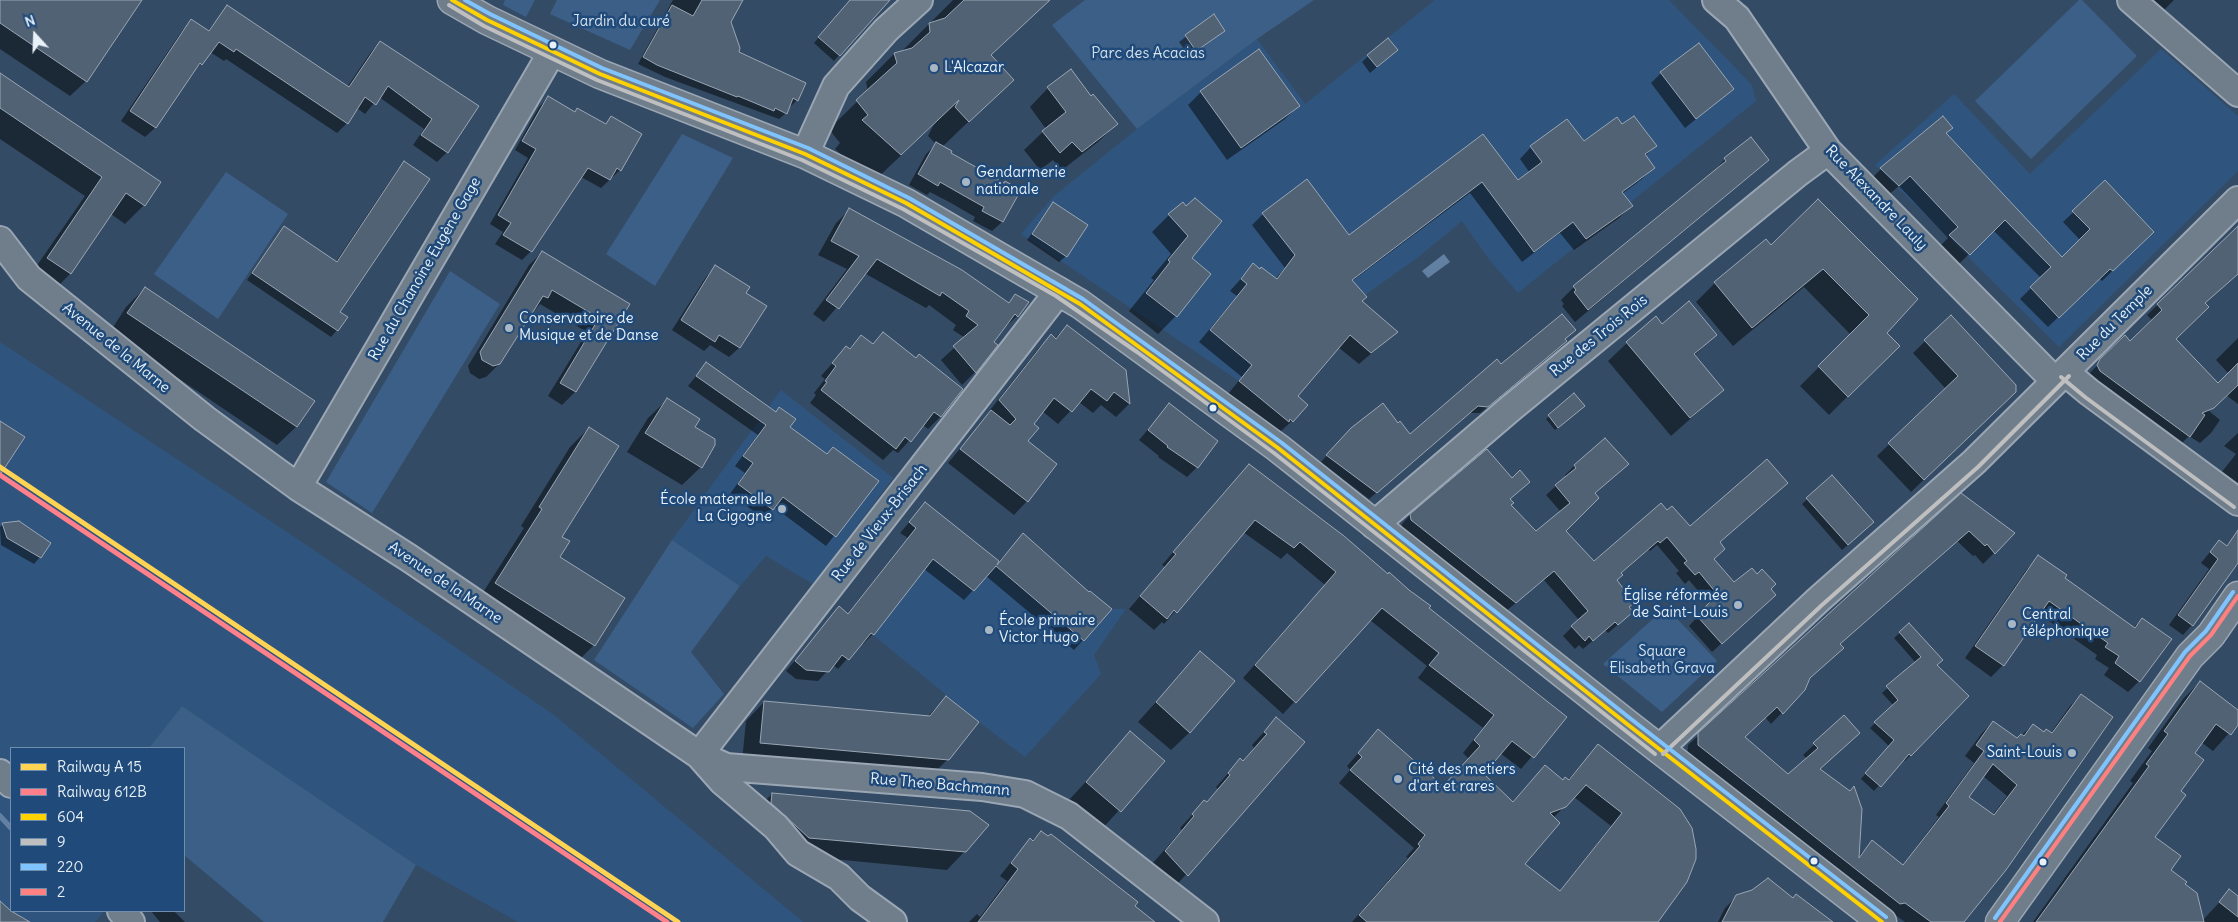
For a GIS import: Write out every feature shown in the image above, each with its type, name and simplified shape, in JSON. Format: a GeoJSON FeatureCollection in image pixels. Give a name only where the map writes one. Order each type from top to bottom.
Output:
{"type":"FeatureCollection","features":[{"type":"Feature","properties":{"kind":"main road"},"geometry":{"type":"LineString","coordinates":[[452,0],[487,20],[609,78],[804,154],[906,203],[1059,291],[1141,347],[1248,425],[1882,922]]}},
{"type":"Feature","properties":{"kind":"main road"},"geometry":{"type":"LineString","coordinates":[[2000,922],[2190,656],[2211,635],[2238,596]]}},
{"type":"Feature","properties":{"kind":"street"},"geometry":{"type":"LineString","coordinates":[[804,154],[836,86],[886,30],[920,0]]}},
{"type":"Feature","properties":{"kind":"street","name":"Rue Alexandre Lauly"},"geometry":{"type":"LineString","coordinates":[[1716,0],[1737,18],[1828,151],[2060,376],[2089,392],[2238,502]]}},
{"type":"Feature","properties":{"kind":"street"},"geometry":{"type":"LineString","coordinates":[[2131,0],[2238,93]]}},
{"type":"Feature","properties":{"kind":"street","name":"Rue du Chanoine Eugène Gage"},"geometry":{"type":"LineString","coordinates":[[298,487],[552,52]]}},
{"type":"Feature","properties":{"kind":"street","name":"Rue des Trois Rois"},"geometry":{"type":"LineString","coordinates":[[1374,525],[1511,408],[1828,151]]}},
{"type":"Feature","properties":{"kind":"street","name":"Rue du Temple"},"geometry":{"type":"LineString","coordinates":[[1659,749],[1818,600],[1974,462],[2238,200]]}},
{"type":"Feature","properties":{"kind":"street","name":"Avenue de la Marne"},"geometry":{"type":"LineString","coordinates":[[0,240],[29,278],[205,418],[298,487],[409,558],[699,755],[722,781],[776,827],[798,853],[839,877],[860,898],[893,922]]}},
{"type":"Feature","properties":{"kind":"street","name":"Rue de Vieux-Brisach"},"geometry":{"type":"LineString","coordinates":[[699,755],[1059,291]]}},
{"type":"Feature","properties":{"kind":"street","name":"Rue Theo Bachmann"},"geometry":{"type":"LineString","coordinates":[[699,755],[726,767],[982,787],[1025,794],[1069,816],[1205,922]]}},
{"type":"Feature","properties":{"kind":"street"},"geometry":{"type":"LineString","coordinates":[[747,802],[753,769]]}},
{"type":"Feature","properties":{"kind":"street"},"geometry":{"type":"LineString","coordinates":[[0,773],[10,783]]}},
{"type":"Feature","properties":{"kind":"street"},"geometry":{"type":"LineString","coordinates":[[122,912],[131,922]]}},
{"type":"Feature","properties":{"kind":"shaded area"},"geometry":{"type":"Polygon","coordinates":[[[1435,0],[1669,0],[1752,85],[1756,101],[1518,293],[1488,258],[1462,221],[1417,258],[1365,295],[1258,397],[1239,381],[1021,234],[1054,196],[1137,129],[1257,39],[1305,104],[1435,0]]]}},
{"type":"Feature","properties":{"kind":"shaded area"},"geometry":{"type":"Polygon","coordinates":[[[2161,49],[2238,116],[2238,171],[2059,347],[1875,165],[1954,94],[2030,174],[2161,49]]]}},
{"type":"Feature","properties":{"kind":"shaded area"},"geometry":{"type":"Polygon","coordinates":[[[1444,254],[1450,262],[1428,278],[1422,271],[1444,254]]]}},
{"type":"Feature","properties":{"kind":"shaded area"},"geometry":{"type":"Polygon","coordinates":[[[0,342],[308,546],[554,715],[803,922],[518,922],[416,865],[182,706],[150,747],[10,747],[10,912],[103,912],[95,922],[0,922],[0,342]]]}},
{"type":"Feature","properties":{"kind":"shaded area","name":"École maternelle La Cigogne"},"geometry":{"type":"Polygon","coordinates":[[[781,390],[893,478],[813,584],[766,556],[740,586],[672,540],[781,390]]]}},
{"type":"Feature","properties":{"kind":"shaded area","name":"École primaire Victor Hugo"},"geometry":{"type":"Polygon","coordinates":[[[925,502],[999,561],[1023,533],[1089,592],[1112,609],[1126,609],[1094,655],[1101,674],[1025,757],[979,722],[865,628],[916,528],[909,522],[925,502]]]}},
{"type":"Feature","properties":{"kind":"green space"},"geometry":{"type":"Polygon","coordinates":[[[505,0],[535,0],[526,17],[503,5],[505,0]]]}},
{"type":"Feature","properties":{"kind":"green space","name":"Jardin du curé"},"geometry":{"type":"Polygon","coordinates":[[[557,0],[660,0],[630,50],[550,14],[557,0]]]}},
{"type":"Feature","properties":{"kind":"green space","name":"Parc des Acacias"},"geometry":{"type":"Polygon","coordinates":[[[1085,0],[1314,0],[1257,39],[1137,129],[1052,25],[1085,0]]]}},
{"type":"Feature","properties":{"kind":"green space"},"geometry":{"type":"Polygon","coordinates":[[[2079,0],[2082,0],[2137,56],[2031,159],[1975,101],[2079,0]]]}},
{"type":"Feature","properties":{"kind":"green space"},"geometry":{"type":"Polygon","coordinates":[[[682,134],[733,158],[655,286],[606,254],[682,134]]]}},
{"type":"Feature","properties":{"kind":"green space"},"geometry":{"type":"Polygon","coordinates":[[[226,172],[288,214],[218,319],[154,274],[226,172]]]}},
{"type":"Feature","properties":{"kind":"green space"},"geometry":{"type":"Polygon","coordinates":[[[450,271],[500,304],[372,513],[326,482],[450,271]]]}},
{"type":"Feature","properties":{"kind":"green space"},"geometry":{"type":"Polygon","coordinates":[[[672,540],[740,586],[691,652],[724,694],[693,728],[594,660],[672,540]]]}},
{"type":"Feature","properties":{"kind":"green space","name":"Square Elisabeth Grava"},"geometry":{"type":"Polygon","coordinates":[[[1666,607],[1717,661],[1662,712],[1603,664],[1666,607]]]}},
{"type":"Feature","properties":{"kind":"green space"},"geometry":{"type":"Polygon","coordinates":[[[182,706],[416,865],[383,922],[264,922],[185,856],[185,747],[150,747],[182,706]]]}},
{"type":"Feature","properties":{"kind":"building"},"geometry":{"type":"Polygon","coordinates":[[[0,0],[142,0],[87,82],[0,23],[0,0]]]}},
{"type":"Feature","properties":{"kind":"building"},"geometry":{"type":"Polygon","coordinates":[[[702,0],[743,0],[731,22],[740,48],[739,52],[806,83],[798,101],[793,98],[787,114],[775,108],[774,111],[737,97],[657,65],[643,57],[672,5],[693,16],[702,0]]]}},
{"type":"Feature","properties":{"kind":"building"},"geometry":{"type":"Polygon","coordinates":[[[850,0],[890,0],[840,56],[818,37],[850,0]]]}},
{"type":"Feature","properties":{"kind":"building","name":"L'Alcazar"},"geometry":{"type":"Polygon","coordinates":[[[964,0],[1050,0],[991,55],[1014,80],[969,122],[955,107],[959,100],[901,155],[862,120],[868,115],[856,100],[897,63],[894,53],[912,48],[930,32],[929,23],[945,18],[964,0]]]}},
{"type":"Feature","properties":{"kind":"building"},"geometry":{"type":"Polygon","coordinates":[[[227,5],[349,87],[380,41],[479,106],[448,153],[421,135],[432,119],[388,86],[376,105],[365,97],[348,124],[236,49],[234,52],[219,42],[202,65],[200,63],[156,128],[130,111],[191,19],[209,31],[227,5]]]}},
{"type":"Feature","properties":{"kind":"building"},"geometry":{"type":"Polygon","coordinates":[[[1214,14],[1225,31],[1196,51],[1185,35],[1214,14]]]}},
{"type":"Feature","properties":{"kind":"building"},"geometry":{"type":"Polygon","coordinates":[[[1388,38],[1398,50],[1377,67],[1367,55],[1388,38]]]}},
{"type":"Feature","properties":{"kind":"building"},"geometry":{"type":"Polygon","coordinates":[[[1699,43],[1734,89],[1696,119],[1660,72],[1699,43]]]}},
{"type":"Feature","properties":{"kind":"building"},"geometry":{"type":"Polygon","coordinates":[[[1259,49],[1300,106],[1241,148],[1200,91],[1259,49]]]}},
{"type":"Feature","properties":{"kind":"building"},"geometry":{"type":"Polygon","coordinates":[[[1071,69],[1091,96],[1093,94],[1118,124],[1082,152],[1072,142],[1060,153],[1042,131],[1066,112],[1047,87],[1071,69]]]}},
{"type":"Feature","properties":{"kind":"building"},"geometry":{"type":"Polygon","coordinates":[[[0,73],[161,182],[145,206],[126,193],[71,274],[47,258],[102,177],[0,108],[0,73]]]}},
{"type":"Feature","properties":{"kind":"building"},"geometry":{"type":"Polygon","coordinates":[[[548,96],[575,112],[577,108],[606,124],[611,116],[642,134],[621,171],[617,168],[610,180],[588,168],[532,252],[503,235],[511,223],[498,215],[536,149],[522,141],[548,96]]]}},
{"type":"Feature","properties":{"kind":"building"},"geometry":{"type":"Polygon","coordinates":[[[1634,116],[1657,146],[1645,154],[1655,168],[1622,192],[1633,206],[1586,239],[1573,222],[1534,252],[1482,182],[1352,280],[1367,297],[1362,301],[1398,332],[1371,353],[1350,335],[1298,396],[1308,405],[1293,422],[1290,419],[1289,422],[1239,381],[1252,365],[1210,330],[1247,284],[1241,279],[1253,263],[1277,279],[1295,255],[1262,213],[1307,179],[1349,235],[1483,134],[1518,180],[1542,162],[1530,146],[1567,119],[1584,141],[1617,117],[1622,124],[1634,116]]]}},
{"type":"Feature","properties":{"kind":"building"},"geometry":{"type":"Polygon","coordinates":[[[1943,116],[1953,128],[1946,133],[2062,257],[2090,229],[2072,211],[2105,180],[2154,232],[2113,271],[2110,269],[2059,318],[2030,287],[2051,267],[2005,220],[1970,255],[1949,235],[1958,227],[1910,176],[1899,186],[1880,168],[1943,116]]]}},
{"type":"Feature","properties":{"kind":"building"},"geometry":{"type":"Polygon","coordinates":[[[1751,137],[1769,160],[1588,310],[1574,292],[1576,290],[1573,286],[1726,161],[1724,158],[1751,137]]]}},
{"type":"Feature","properties":{"kind":"building","name":"Gendarmerie nationale"},"geometry":{"type":"Polygon","coordinates":[[[936,142],[952,151],[951,153],[1004,183],[1005,181],[1021,190],[1003,222],[982,211],[984,207],[940,182],[938,186],[918,174],[936,142]]]}},
{"type":"Feature","properties":{"kind":"building"},"geometry":{"type":"Polygon","coordinates":[[[404,161],[430,179],[340,312],[348,317],[338,331],[252,273],[284,226],[337,262],[404,161]]]}},
{"type":"Feature","properties":{"kind":"building"},"geometry":{"type":"Polygon","coordinates":[[[1195,198],[1222,221],[1192,258],[1211,274],[1177,317],[1146,293],[1170,262],[1168,260],[1188,236],[1168,214],[1183,202],[1186,206],[1195,198]]]}},
{"type":"Feature","properties":{"kind":"building"},"geometry":{"type":"Polygon","coordinates":[[[1818,199],[1918,299],[1887,333],[1900,346],[1848,397],[1818,366],[1869,315],[1823,269],[1752,328],[1714,282],[1766,239],[1771,245],[1818,199]]]}},
{"type":"Feature","properties":{"kind":"building"},"geometry":{"type":"Polygon","coordinates":[[[1053,202],[1088,225],[1067,257],[1032,234],[1053,202]]]}},
{"type":"Feature","properties":{"kind":"building"},"geometry":{"type":"Polygon","coordinates":[[[849,208],[962,270],[1009,303],[1015,294],[1029,302],[1018,317],[1015,314],[994,342],[998,345],[976,373],[953,346],[978,325],[966,316],[969,311],[942,292],[940,296],[877,259],[839,309],[826,300],[859,256],[831,241],[849,208]]]}},
{"type":"Feature","properties":{"kind":"building"},"geometry":{"type":"Polygon","coordinates":[[[2238,226],[2238,274],[2205,303],[2209,307],[2176,339],[2218,383],[2238,363],[2238,385],[2214,408],[2202,413],[2205,415],[2190,437],[2100,371],[2097,365],[2100,359],[2125,335],[2130,341],[2162,310],[2157,304],[2238,226]]]}},
{"type":"Feature","properties":{"kind":"building","name":"Conservatoire de Musique et de Danse"},"geometry":{"type":"Polygon","coordinates":[[[542,251],[630,304],[576,392],[560,383],[599,318],[552,290],[548,298],[543,296],[500,364],[493,366],[482,360],[480,352],[542,251]]]}},
{"type":"Feature","properties":{"kind":"building"},"geometry":{"type":"Polygon","coordinates":[[[715,265],[750,287],[746,293],[767,306],[740,348],[719,335],[715,342],[681,320],[715,265]]]}},
{"type":"Feature","properties":{"kind":"building"},"geometry":{"type":"Polygon","coordinates":[[[145,287],[315,401],[297,427],[127,313],[145,287]]]}},
{"type":"Feature","properties":{"kind":"building"},"geometry":{"type":"Polygon","coordinates":[[[1689,301],[1717,335],[1694,354],[1724,390],[1690,418],[1626,342],[1656,316],[1662,324],[1689,301]]]}},
{"type":"Feature","properties":{"kind":"building"},"geometry":{"type":"Polygon","coordinates":[[[1562,314],[1576,330],[1565,339],[1567,341],[1488,407],[1478,406],[1377,493],[1326,455],[1351,428],[1383,403],[1398,423],[1400,421],[1410,434],[1497,359],[1501,364],[1562,314]]]}},
{"type":"Feature","properties":{"kind":"building"},"geometry":{"type":"Polygon","coordinates":[[[1951,315],[2016,385],[2016,392],[1924,480],[1888,443],[1958,376],[1924,340],[1951,315]]]}},
{"type":"Feature","properties":{"kind":"building"},"geometry":{"type":"Polygon","coordinates":[[[1067,325],[1126,370],[1130,404],[1114,392],[1107,401],[1091,389],[1072,412],[1054,398],[1034,424],[1039,428],[1028,441],[1057,464],[1028,502],[960,449],[991,410],[1010,425],[1016,419],[999,400],[1051,334],[1056,339],[1067,325]]]}},
{"type":"Feature","properties":{"kind":"building"},"geometry":{"type":"Polygon","coordinates":[[[883,332],[916,358],[919,354],[963,389],[941,417],[934,412],[911,442],[905,437],[896,449],[821,390],[836,366],[832,363],[846,346],[850,349],[861,335],[873,344],[883,332]]]}},
{"type":"Feature","properties":{"kind":"building"},"geometry":{"type":"Polygon","coordinates":[[[706,362],[776,412],[779,407],[796,419],[790,427],[827,454],[833,447],[879,481],[836,537],[783,497],[773,510],[738,484],[753,463],[743,456],[766,425],[696,376],[706,362]]]}},
{"type":"Feature","properties":{"kind":"building"},"geometry":{"type":"Polygon","coordinates":[[[1574,393],[1585,406],[1558,428],[1548,415],[1574,393]]]}},
{"type":"Feature","properties":{"kind":"building"},"geometry":{"type":"Polygon","coordinates":[[[667,398],[700,419],[695,427],[715,439],[715,445],[702,468],[645,433],[667,398]]]}},
{"type":"Feature","properties":{"kind":"building"},"geometry":{"type":"Polygon","coordinates":[[[1169,403],[1218,441],[1198,468],[1167,447],[1148,430],[1169,403]]]}},
{"type":"Feature","properties":{"kind":"building"},"geometry":{"type":"Polygon","coordinates":[[[0,421],[25,437],[0,475],[0,421]]]}},
{"type":"Feature","properties":{"kind":"building"},"geometry":{"type":"Polygon","coordinates":[[[589,427],[619,446],[562,537],[570,541],[560,557],[625,598],[595,646],[495,583],[542,509],[539,507],[589,427]]]}},
{"type":"Feature","properties":{"kind":"building"},"geometry":{"type":"Polygon","coordinates":[[[1605,438],[1629,464],[1595,493],[1599,498],[1566,531],[1594,561],[1661,503],[1667,510],[1672,506],[1690,526],[1767,459],[1788,483],[1720,542],[1725,549],[1714,559],[1734,582],[1752,568],[1757,574],[1762,569],[1776,584],[1771,589],[1776,595],[1722,644],[1697,616],[1717,594],[1699,572],[1695,575],[1684,563],[1687,561],[1667,537],[1660,543],[1658,541],[1621,573],[1623,575],[1617,580],[1634,603],[1629,607],[1633,612],[1618,625],[1615,622],[1593,641],[1589,636],[1585,641],[1571,626],[1588,611],[1554,571],[1516,603],[1411,520],[1410,514],[1487,449],[1512,478],[1520,470],[1530,482],[1510,499],[1514,503],[1511,505],[1536,531],[1570,503],[1555,485],[1576,468],[1574,465],[1605,438]]]}},
{"type":"Feature","properties":{"kind":"building"},"geometry":{"type":"Polygon","coordinates":[[[1249,464],[1344,536],[1388,574],[1389,572],[1431,606],[1429,608],[1567,717],[1534,758],[1512,741],[1484,774],[1513,802],[1545,765],[1563,780],[1565,777],[1569,780],[1598,744],[1680,809],[1692,828],[1696,849],[1696,859],[1687,882],[1658,922],[1367,922],[1359,915],[1420,846],[1418,844],[1425,835],[1350,770],[1362,757],[1358,753],[1378,729],[1443,786],[1480,746],[1474,740],[1494,715],[1429,665],[1439,653],[1382,608],[1296,703],[1255,665],[1336,572],[1300,542],[1294,548],[1255,520],[1177,613],[1174,610],[1167,619],[1140,596],[1176,554],[1173,552],[1249,464]],[[1586,785],[1566,807],[1550,813],[1560,823],[1525,864],[1560,891],[1622,813],[1586,785]]]}},
{"type":"Feature","properties":{"kind":"building"},"geometry":{"type":"Polygon","coordinates":[[[1832,475],[1874,522],[1848,545],[1806,498],[1832,475]]]}},
{"type":"Feature","properties":{"kind":"building"},"geometry":{"type":"Polygon","coordinates":[[[1961,493],[2015,533],[1995,554],[1987,544],[1985,546],[1969,531],[1840,644],[1844,648],[1810,678],[1805,690],[1783,714],[1777,707],[1745,737],[1788,774],[1818,748],[1813,743],[1844,715],[1860,733],[1820,769],[1850,791],[1854,786],[1862,809],[1859,858],[1872,840],[1903,865],[1949,806],[1946,803],[1984,751],[1976,745],[1993,721],[2017,738],[2021,734],[2024,736],[2033,724],[2044,732],[2046,729],[2052,733],[2081,694],[2113,717],[2006,870],[1964,922],[1931,922],[1905,903],[1900,904],[1698,745],[1698,733],[1961,493]],[[1993,764],[1969,797],[1994,815],[2017,785],[1993,764]]]}},
{"type":"Feature","properties":{"kind":"building"},"geometry":{"type":"Polygon","coordinates":[[[925,502],[999,561],[997,565],[1023,533],[1089,592],[1112,609],[1084,641],[996,566],[974,591],[933,559],[874,635],[871,633],[849,660],[842,655],[829,672],[806,670],[795,661],[839,606],[848,614],[916,528],[909,522],[925,502]]]}},
{"type":"Feature","properties":{"kind":"building"},"geometry":{"type":"Polygon","coordinates":[[[19,521],[51,543],[41,558],[7,538],[2,523],[19,521]]]}},
{"type":"Feature","properties":{"kind":"building"},"geometry":{"type":"Polygon","coordinates":[[[2238,530],[2238,563],[2193,626],[2178,615],[2218,559],[2210,552],[2219,540],[2227,546],[2238,530]]]}},
{"type":"Feature","properties":{"kind":"building"},"geometry":{"type":"Polygon","coordinates":[[[2038,555],[2067,575],[2065,578],[2135,628],[2142,618],[2172,639],[2140,682],[2115,663],[2119,656],[2105,647],[2108,643],[2049,601],[2004,666],[1975,646],[2038,555]]]}},
{"type":"Feature","properties":{"kind":"building"},"geometry":{"type":"Polygon","coordinates":[[[1909,623],[1943,660],[1937,665],[1969,696],[1911,756],[1909,754],[1881,787],[1865,773],[1894,740],[1874,722],[1898,700],[1886,686],[1921,657],[1899,632],[1909,623]]]}},
{"type":"Feature","properties":{"kind":"building"},"geometry":{"type":"Polygon","coordinates":[[[1200,651],[1235,681],[1190,733],[1156,702],[1200,651]]]}},
{"type":"Feature","properties":{"kind":"building"},"geometry":{"type":"Polygon","coordinates":[[[2200,681],[2238,710],[2238,725],[2231,735],[2216,724],[2195,753],[2204,760],[2181,791],[2186,795],[2155,837],[2181,856],[2171,870],[2187,882],[2185,884],[2197,893],[2204,922],[2036,922],[2149,766],[2146,764],[2168,734],[2164,731],[2200,681]]]}},
{"type":"Feature","properties":{"kind":"building"},"geometry":{"type":"Polygon","coordinates":[[[946,696],[979,722],[949,760],[760,743],[764,701],[930,716],[946,696]]]}},
{"type":"Feature","properties":{"kind":"building"},"geometry":{"type":"Polygon","coordinates":[[[1276,717],[1305,742],[1188,876],[1165,851],[1194,816],[1192,814],[1204,800],[1207,802],[1230,775],[1228,773],[1240,758],[1243,761],[1267,734],[1264,732],[1276,717]]]}},
{"type":"Feature","properties":{"kind":"building"},"geometry":{"type":"Polygon","coordinates":[[[1130,731],[1165,761],[1121,812],[1086,782],[1130,731]]]}},
{"type":"Feature","properties":{"kind":"building"},"geometry":{"type":"Polygon","coordinates":[[[772,793],[970,811],[989,825],[966,852],[809,838],[771,803],[772,793]]]}},
{"type":"Feature","properties":{"kind":"building"},"geometry":{"type":"Polygon","coordinates":[[[1041,831],[1048,836],[1051,834],[1138,902],[1135,906],[1155,922],[978,922],[1018,869],[1011,863],[1030,838],[1033,841],[1041,831]]]}},
{"type":"Feature","properties":{"kind":"building"},"geometry":{"type":"Polygon","coordinates":[[[1768,878],[1793,898],[1796,894],[1833,922],[1722,922],[1736,895],[1752,890],[1768,878]]]}},
{"type":"Feature","properties":{"kind":"building"},"geometry":{"type":"Polygon","coordinates":[[[2229,889],[2238,896],[2238,917],[2219,902],[2229,889]]]}},
{"type":"Feature","properties":{"kind":"building"},"geometry":{"type":"Polygon","coordinates":[[[0,901],[10,912],[30,922],[0,922],[0,901]]]}},
{"type":"Feature","properties":{"kind":"waterway"},"geometry":{"type":"LineString","coordinates":[[0,816],[10,827]]}},
{"type":"Feature","properties":{"kind":"transit line","name":"604"},"geometry":{"type":"LineString","coordinates":[[452,0],[487,20],[600,74],[805,154],[906,203],[1080,304],[1278,448],[1627,724],[1882,922]]}},
{"type":"Feature","properties":{"kind":"transit line","name":"220"},"geometry":{"type":"LineString","coordinates":[[465,0],[602,68],[808,148],[909,198],[1083,299],[1282,443],[1631,719],[1886,917]]}},
{"type":"Feature","properties":{"kind":"transit line","name":"9"},"geometry":{"type":"LineString","coordinates":[[449,5],[484,26],[597,80],[802,160],[903,209],[1056,296],[1137,352],[1274,453],[1655,754]]}},
{"type":"Feature","properties":{"kind":"transit line","name":"9"},"geometry":{"type":"LineString","coordinates":[[1663,754],[1822,605],[1978,467],[2069,376]]}},
{"type":"Feature","properties":{"kind":"transit line","name":"9"},"geometry":{"type":"LineString","coordinates":[[2061,377],[2085,397],[2234,507]]}},
{"type":"Feature","properties":{"kind":"transit line"},"geometry":{"type":"LineString","coordinates":[[0,467],[678,922]]}},
{"type":"Feature","properties":{"kind":"transit line","name":"220"},"geometry":{"type":"LineString","coordinates":[[1995,918],[2185,652],[2206,631],[2233,592]]}},
{"type":"Feature","properties":{"kind":"transit line","name":"2"},"geometry":{"type":"LineString","coordinates":[[2000,922],[2190,656],[2211,635],[2238,596]]}},
{"type":"Feature","properties":{"kind":"rail line","name":"612B"},"geometry":{"type":"LineString","coordinates":[[0,475],[667,922]]}},
{"type":"Feature","properties":{"kind":"place","name":"L'Alcazar"},"geometry":{"type":"Point","coordinates":[934,68]}},
{"type":"Feature","properties":{"kind":"place","name":"Gendarmerie nationale"},"geometry":{"type":"Point","coordinates":[966,182]}},
{"type":"Feature","properties":{"kind":"place","name":"Conservatoire de Musique et de Danse"},"geometry":{"type":"Point","coordinates":[509,328]}},
{"type":"Feature","properties":{"kind":"place","name":"École maternelle La Cigogne"},"geometry":{"type":"Point","coordinates":[782,509]}},
{"type":"Feature","properties":{"kind":"place","name":"Église réformée de Saint-Louis"},"geometry":{"type":"Point","coordinates":[1738,605]}},
{"type":"Feature","properties":{"kind":"place","name":"Central téléphonique"},"geometry":{"type":"Point","coordinates":[2012,624]}},
{"type":"Feature","properties":{"kind":"place","name":"École primaire Victor Hugo"},"geometry":{"type":"Point","coordinates":[989,630]}},
{"type":"Feature","properties":{"kind":"place","name":"Saint-Louis"},"geometry":{"type":"Point","coordinates":[2072,753]}},
{"type":"Feature","properties":{"kind":"place","name":"Cité des metiers d'art et rares"},"geometry":{"type":"Point","coordinates":[1398,779]}}]}
